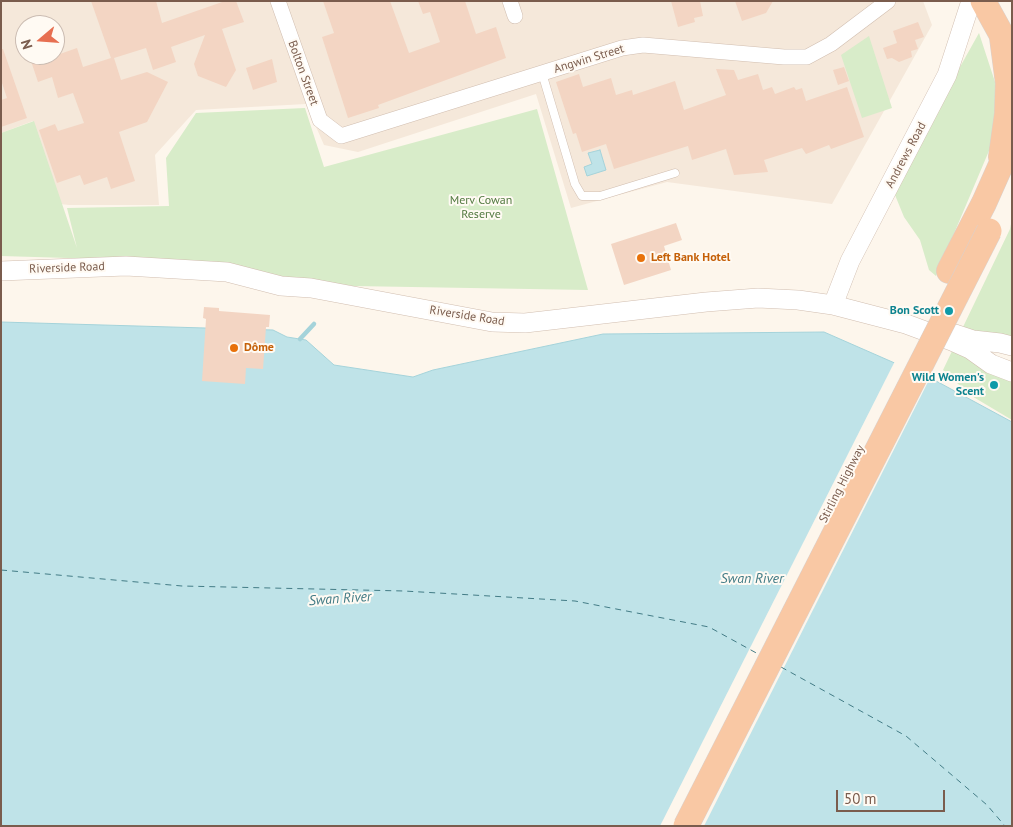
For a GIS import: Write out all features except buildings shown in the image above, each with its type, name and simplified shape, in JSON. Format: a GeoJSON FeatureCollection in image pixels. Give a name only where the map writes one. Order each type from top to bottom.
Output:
{"type":"FeatureCollection","features":[{"type":"Feature","properties":{"kind":"highway"},"geometry":{"type":"LineString","coordinates":[[983,1],[1007,45],[1007,114],[1001,145],[1006,175]]}},
{"type":"Feature","properties":{"kind":"highway","name":"Stirling Highway"},"geometry":{"type":"LineString","coordinates":[[686,826],[1006,175],[1012,140]]}},
{"type":"Feature","properties":{"kind":"highway","name":"Stirling Highway"},"geometry":{"type":"LineString","coordinates":[[671,826],[981,227]]}},
{"type":"Feature","properties":{"kind":"street","name":"Bolton Street"},"geometry":{"type":"LineString","coordinates":[[278,1],[320,120],[341,136]]}},
{"type":"Feature","properties":{"kind":"street"},"geometry":{"type":"LineString","coordinates":[[510,1],[515,16]]}},
{"type":"Feature","properties":{"kind":"street","name":"Angwin Street"},"geometry":{"type":"LineString","coordinates":[[341,136],[622,48],[643,45],[807,57],[830,44],[888,1]]}},
{"type":"Feature","properties":{"kind":"street","name":"Andrews Road"},"geometry":{"type":"LineString","coordinates":[[834,300],[850,261],[947,75],[971,1]]}},
{"type":"Feature","properties":{"kind":"street","name":"Riverside Road"},"geometry":{"type":"LineString","coordinates":[[1,263],[113,259],[198,263],[276,273],[416,301],[492,313],[606,305],[782,288],[834,300],[973,340],[1012,346]]}},
{"type":"Feature","properties":{"kind":"street","name":"Riverside Road"},"geometry":{"type":"LineString","coordinates":[[1,271],[76,266],[126,266],[227,272],[281,286],[311,288],[492,322],[525,323],[660,307],[758,298],[834,300],[952,341],[970,349],[991,364],[1012,372]]}},
{"type":"Feature","properties":{"kind":"lane"},"geometry":{"type":"LineString","coordinates":[[542,74],[575,184],[582,196],[600,196],[675,173]]}},
{"type":"Feature","properties":{"kind":"shaded area"},"geometry":{"type":"Polygon","coordinates":[[[1,1],[923,1],[932,25],[832,204],[667,182],[571,208],[536,94],[358,152],[324,145],[306,104],[196,110],[155,155],[159,205],[69,205],[60,204],[33,121],[1,133],[1,1]]]}},
{"type":"Feature","properties":{"kind":"green space"},"geometry":{"type":"Polygon","coordinates":[[[979,33],[995,82],[997,98],[994,139],[936,276],[929,270],[920,240],[904,217],[895,195],[951,83],[979,33]]]}},
{"type":"Feature","properties":{"kind":"green space"},"geometry":{"type":"Polygon","coordinates":[[[869,36],[892,108],[862,118],[841,55],[869,36]]]}},
{"type":"Feature","properties":{"kind":"green space","name":"Merv Cowan Reserve"},"geometry":{"type":"Polygon","coordinates":[[[305,108],[324,167],[537,109],[588,290],[353,286],[170,261],[1,256],[1,133],[34,121],[77,248],[67,208],[169,206],[166,158],[196,113],[305,108]]]}},
{"type":"Feature","properties":{"kind":"green space"},"geometry":{"type":"Polygon","coordinates":[[[1012,219],[1012,338],[979,334],[963,327],[1010,229],[1012,219]]]}},
{"type":"Feature","properties":{"kind":"green space"},"geometry":{"type":"Polygon","coordinates":[[[953,349],[1012,379],[1012,420],[970,395],[943,370],[953,349]]]}},
{"type":"Feature","properties":{"kind":"water"},"geometry":{"type":"Polygon","coordinates":[[[600,150],[606,170],[587,176],[584,167],[592,164],[588,153],[600,150]]]}},
{"type":"Feature","properties":{"kind":"water","name":"Swan River"},"geometry":{"type":"Polygon","coordinates":[[[1,322],[273,330],[287,337],[306,340],[334,365],[413,377],[433,370],[603,334],[824,332],[938,382],[1012,422],[1012,826],[1,826],[1,322]]]}},
{"type":"Feature","properties":{"kind":"pier"},"geometry":{"type":"Polygon","coordinates":[[[895,361],[931,376],[704,826],[660,826],[895,361]]]}},
{"type":"Feature","properties":{"kind":"waterway"},"geometry":{"type":"LineString","coordinates":[[300,339],[314,324]]}},
{"type":"Feature","properties":{"kind":"ferry route"},"geometry":{"type":"LineString","coordinates":[[1,570],[182,586],[404,591],[575,601],[709,627],[760,655]]}},
{"type":"Feature","properties":{"kind":"ferry route"},"geometry":{"type":"LineString","coordinates":[[781,667],[906,736],[987,805],[1005,826]]}},
{"type":"Feature","properties":{"kind":"place","name":"Left Bank Hotel"},"geometry":{"type":"Point","coordinates":[641,258]}},
{"type":"Feature","properties":{"kind":"place","name":"Bon Scott"},"geometry":{"type":"Point","coordinates":[949,311]}},
{"type":"Feature","properties":{"kind":"place","name":"Dôme"},"geometry":{"type":"Point","coordinates":[234,348]}},
{"type":"Feature","properties":{"kind":"place","name":"Wild Women's Scent"},"geometry":{"type":"Point","coordinates":[994,385]}}]}
